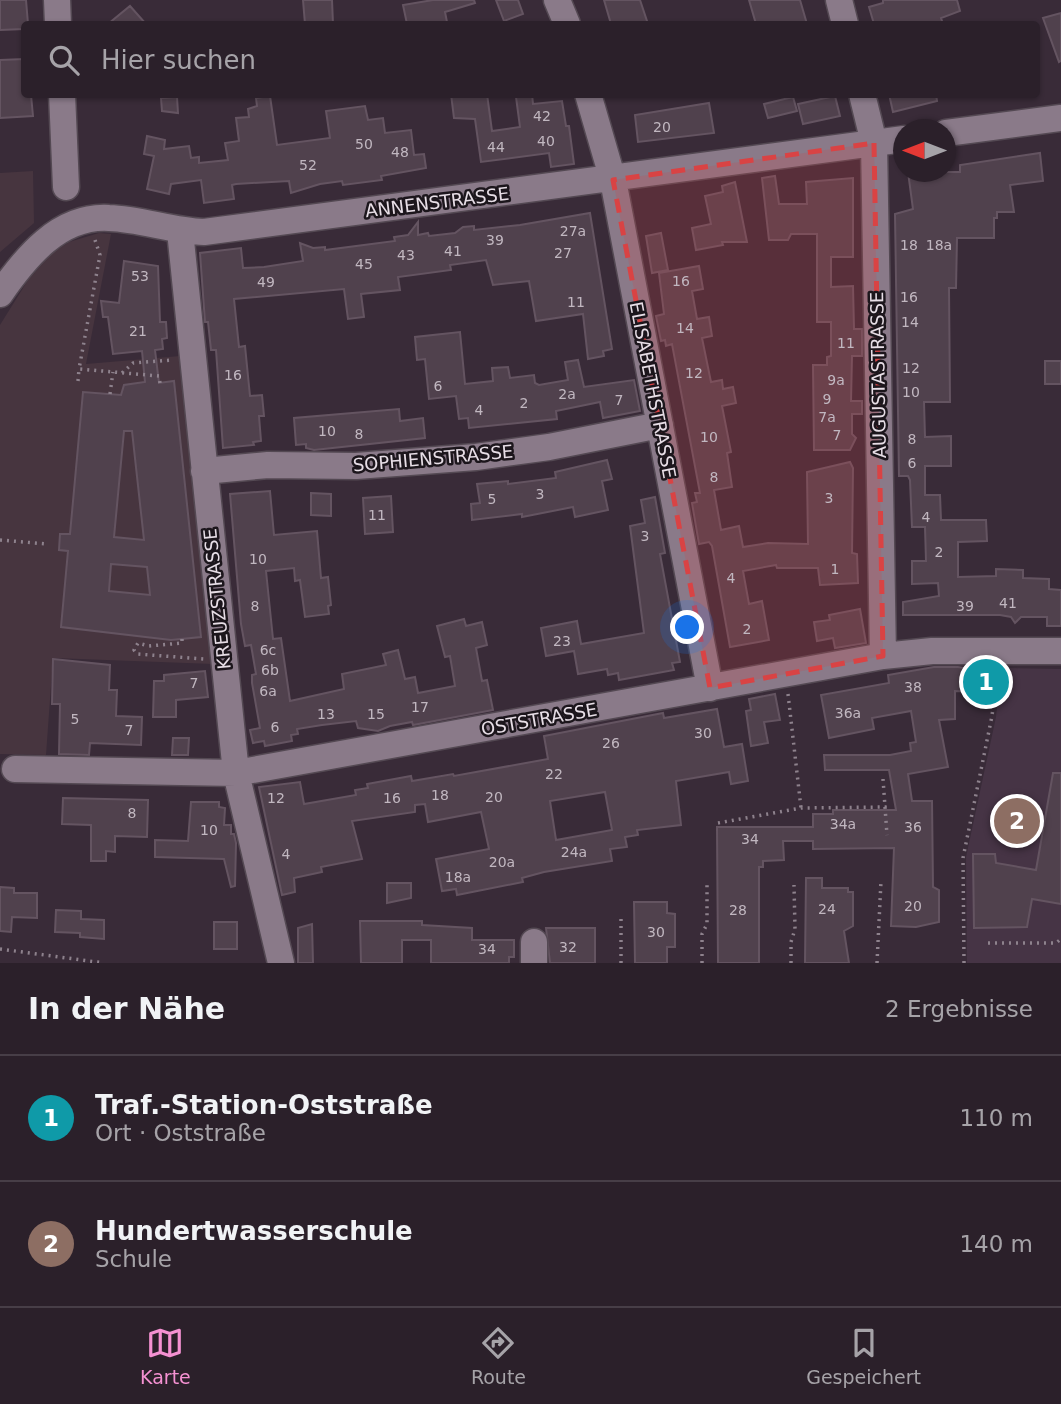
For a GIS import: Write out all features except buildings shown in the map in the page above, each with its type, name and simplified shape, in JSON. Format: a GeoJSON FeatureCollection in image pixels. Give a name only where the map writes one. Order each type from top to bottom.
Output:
{"type":"FeatureCollection","features":[{"type":"Feature","properties":{"kind":"street"},"geometry":{"type":"LineString","coordinates":[[57,0],[58,21]]}},
{"type":"Feature","properties":{"kind":"street"},"geometry":{"type":"LineString","coordinates":[[557,0],[566,21]]}},
{"type":"Feature","properties":{"kind":"street"},"geometry":{"type":"LineString","coordinates":[[839,0],[844,21]]}},
{"type":"Feature","properties":{"kind":"street"},"geometry":{"type":"LineString","coordinates":[[62,98],[66,187]]}},
{"type":"Feature","properties":{"kind":"street","name":"ELISABETHSTRASSE"},"geometry":{"type":"LineString","coordinates":[[589,98],[613,180],[710,688]]}},
{"type":"Feature","properties":{"kind":"street","name":"AUGUSTASTRASSE"},"geometry":{"type":"LineString","coordinates":[[863,98],[874,143],[883,656]]}},
{"type":"Feature","properties":{"kind":"street"},"geometry":{"type":"LineString","coordinates":[[956,132],[1061,118]]}},
{"type":"Feature","properties":{"kind":"street","name":"ANNENSTRASSE"},"geometry":{"type":"LineString","coordinates":[[0,295],[40,244],[65,228],[88,219],[112,218],[180,231],[204,232],[613,180],[893,140]]}},
{"type":"Feature","properties":{"kind":"street","name":"KREUZSTRASSE"},"geometry":{"type":"LineString","coordinates":[[180,231],[236,773],[281,963]]}},
{"type":"Feature","properties":{"kind":"street","name":"SOPHIENSTRASSE"},"geometry":{"type":"LineString","coordinates":[[204,471],[268,465],[356,466],[476,457],[549,447],[660,425]]}},
{"type":"Feature","properties":{"kind":"street","name":"OSTSTRASSE"},"geometry":{"type":"LineString","coordinates":[[15,769],[236,773],[883,656],[932,651],[1061,651]]}},
{"type":"Feature","properties":{"kind":"path"},"geometry":{"type":"LineString","coordinates":[[78,381],[100,255],[93,231]]}},
{"type":"Feature","properties":{"kind":"path"},"geometry":{"type":"LineString","coordinates":[[122,373],[133,363],[193,359]]}},
{"type":"Feature","properties":{"kind":"path"},"geometry":{"type":"LineString","coordinates":[[79,369],[159,376],[160,383]]}},
{"type":"Feature","properties":{"kind":"path"},"geometry":{"type":"LineString","coordinates":[[110,394],[113,372]]}},
{"type":"Feature","properties":{"kind":"path"},"geometry":{"type":"LineString","coordinates":[[0,540],[47,544]]}},
{"type":"Feature","properties":{"kind":"path"},"geometry":{"type":"LineString","coordinates":[[182,639],[182,643],[149,646],[138,643],[134,650],[137,654],[224,660]]}},
{"type":"Feature","properties":{"kind":"path"},"geometry":{"type":"LineString","coordinates":[[964,963],[962,858],[992,716],[999,650]]}},
{"type":"Feature","properties":{"kind":"path"},"geometry":{"type":"LineString","coordinates":[[786,675],[801,808]]}},
{"type":"Feature","properties":{"kind":"path"},"geometry":{"type":"LineString","coordinates":[[883,779],[887,835]]}},
{"type":"Feature","properties":{"kind":"path"},"geometry":{"type":"LineString","coordinates":[[718,822],[801,808],[887,807]]}},
{"type":"Feature","properties":{"kind":"path"},"geometry":{"type":"LineString","coordinates":[[877,963],[881,881]]}},
{"type":"Feature","properties":{"kind":"path"},"geometry":{"type":"LineString","coordinates":[[702,963],[702,934],[707,924],[707,884]]}},
{"type":"Feature","properties":{"kind":"path"},"geometry":{"type":"LineString","coordinates":[[791,963],[791,942],[795,929],[794,885]]}},
{"type":"Feature","properties":{"kind":"path"},"geometry":{"type":"LineString","coordinates":[[621,916],[621,963]]}},
{"type":"Feature","properties":{"kind":"path"},"geometry":{"type":"LineString","coordinates":[[988,943],[1056,943],[1061,939]]}},
{"type":"Feature","properties":{"kind":"path"},"geometry":{"type":"LineString","coordinates":[[0,949],[104,963]]}},
{"type":"Feature","properties":{"kind":"highlighted area"},"geometry":{"type":"Polygon","coordinates":[[[874,143],[883,656],[710,688],[613,180],[874,143]]]}},
{"type":"Feature","properties":{"kind":"shaded area"},"geometry":{"type":"Polygon","coordinates":[[[33,171],[34,223],[0,252],[0,173],[33,171]]]}},
{"type":"Feature","properties":{"kind":"shaded area"},"geometry":{"type":"Polygon","coordinates":[[[99,233],[111,234],[86,364],[180,356],[213,664],[53,658],[46,755],[0,754],[0,325],[28,280],[51,254],[69,242],[99,233]]]}},
{"type":"Feature","properties":{"kind":"shaded area"},"geometry":{"type":"Polygon","coordinates":[[[1001,668],[1061,669],[1061,963],[967,963],[966,857],[996,717],[1001,668]]]}},
{"type":"Feature","properties":{"kind":"place","name":"Traf.-Station-Oststraße"},"geometry":{"type":"Point","coordinates":[986,682]}},
{"type":"Feature","properties":{"kind":"place","name":"Hundertwasserschule"},"geometry":{"type":"Point","coordinates":[1017,821]}}]}
